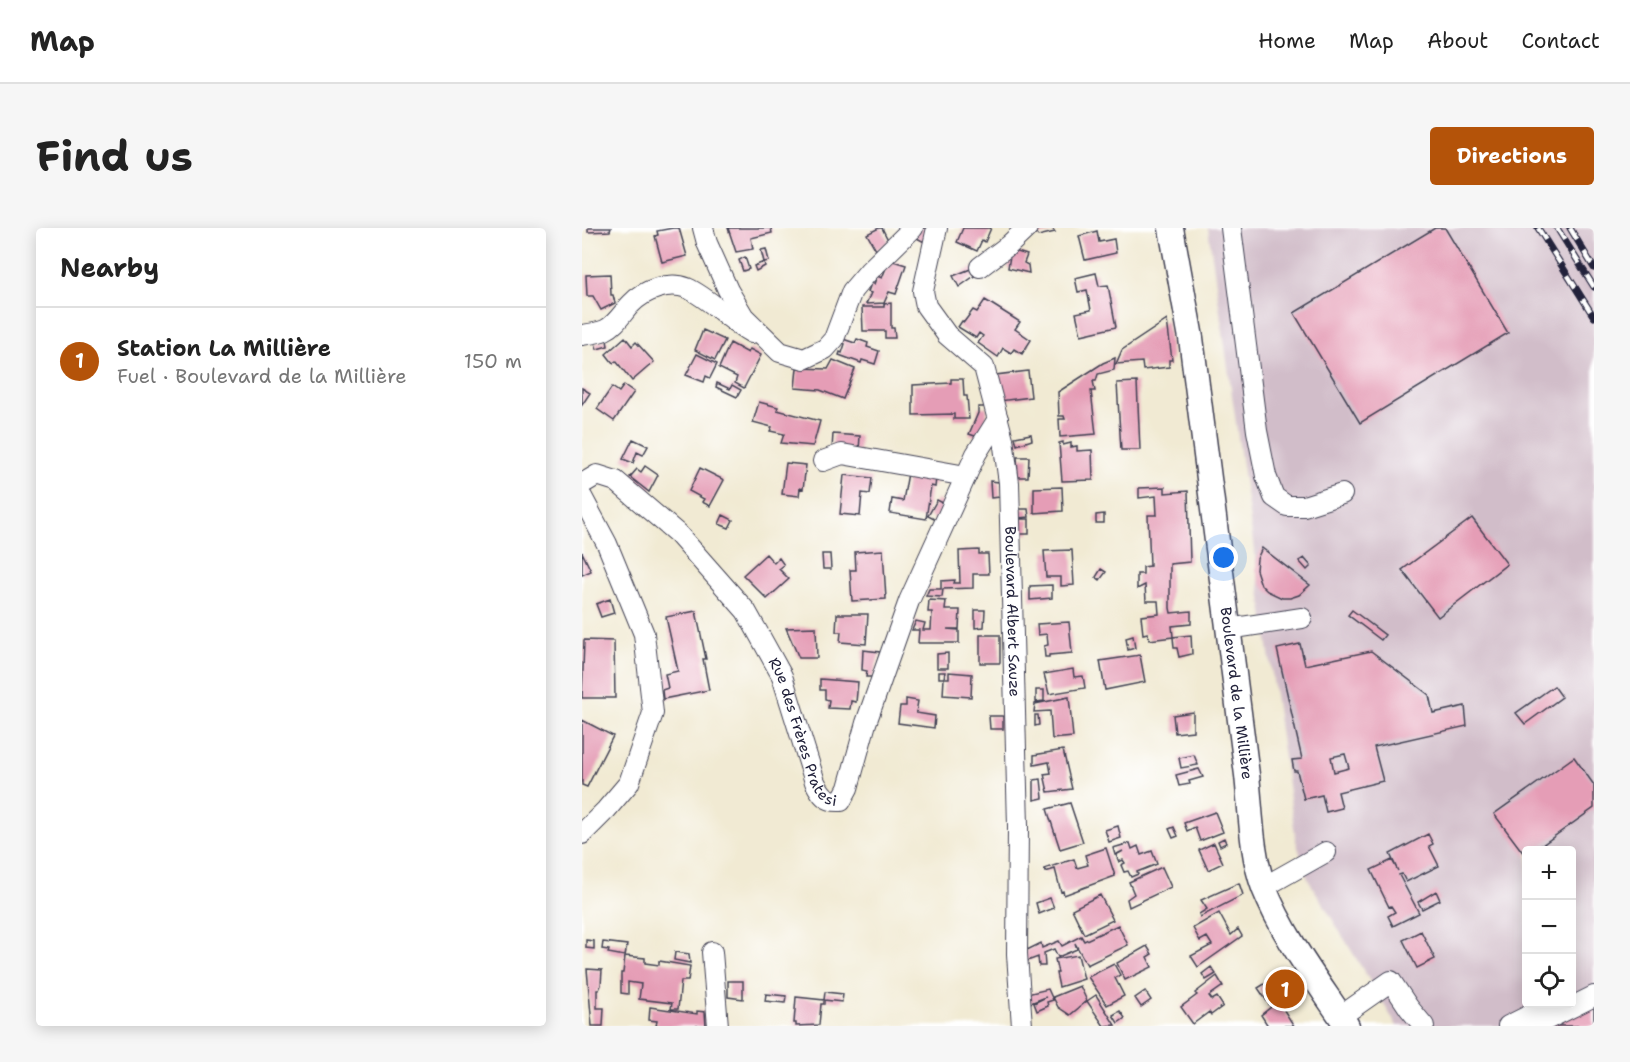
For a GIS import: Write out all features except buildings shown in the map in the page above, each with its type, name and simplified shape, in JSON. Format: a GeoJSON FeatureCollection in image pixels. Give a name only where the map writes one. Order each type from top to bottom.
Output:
{"type":"FeatureCollection","features":[{"type":"Feature","properties":{"kind":"main road","name":"Boulevard de la Millière"},"geometry":{"type":"LineString","coordinates":[[1171,228],[1191,338],[1254,845],[1264,887],[1285,930],[1344,1021]]}},
{"type":"Feature","properties":{"kind":"main road","name":"Boulevard de la Millière"},"geometry":{"type":"LineString","coordinates":[[1185,228],[1191,273],[1191,338]]}},
{"type":"Feature","properties":{"kind":"street"},"geometry":{"type":"LineString","coordinates":[[703,228],[707,243],[744,317],[780,352],[804,359],[825,349],[834,339],[852,291],[913,228]]}},
{"type":"Feature","properties":{"kind":"street","name":"Boulevard Albert Sauze"},"geometry":{"type":"LineString","coordinates":[[938,228],[922,291],[926,306],[948,335],[984,367],[1003,439],[1009,483],[1018,826],[1017,954],[1022,1026]]}},
{"type":"Feature","properties":{"kind":"street"},"geometry":{"type":"LineString","coordinates":[[980,267],[1027,228]]}},
{"type":"Feature","properties":{"kind":"street"},"geometry":{"type":"LineString","coordinates":[[1231,228],[1257,431],[1266,476],[1274,497],[1287,506],[1304,506],[1341,494]]}},
{"type":"Feature","properties":{"kind":"street"},"geometry":{"type":"LineString","coordinates":[[582,335],[606,330],[633,301],[647,293],[664,286],[678,286],[689,289],[736,324],[768,341]]}},
{"type":"Feature","properties":{"kind":"street","name":"Rue des Frères Pratesi"},"geometry":{"type":"LineString","coordinates":[[582,484],[597,475],[616,481],[678,534],[746,611],[782,676],[815,782],[823,796],[833,801],[841,801],[849,788],[866,723],[909,601],[976,454],[998,418]]}},
{"type":"Feature","properties":{"kind":"street"},"geometry":{"type":"LineString","coordinates":[[823,461],[842,454],[966,476]]}},
{"type":"Feature","properties":{"kind":"street"},"geometry":{"type":"LineString","coordinates":[[582,497],[607,543],[644,634],[653,713],[629,783],[582,834]]}},
{"type":"Feature","properties":{"kind":"street"},"geometry":{"type":"LineString","coordinates":[[1228,628],[1302,618]]}},
{"type":"Feature","properties":{"kind":"street"},"geometry":{"type":"LineString","coordinates":[[1264,887],[1326,852]]}},
{"type":"Feature","properties":{"kind":"street"},"geometry":{"type":"LineString","coordinates":[[711,952],[718,1026]]}},
{"type":"Feature","properties":{"kind":"street"},"geometry":{"type":"LineString","coordinates":[[1344,1021],[1391,981],[1424,1026]]}},
{"type":"Feature","properties":{"kind":"street"},"geometry":{"type":"LineString","coordinates":[[1576,991],[1594,982]]}},
{"type":"Feature","properties":{"kind":"street"},"geometry":{"type":"LineString","coordinates":[[1534,1026],[1594,996]]}},
{"type":"Feature","properties":{"kind":"street"},"geometry":{"type":"LineString","coordinates":[[1508,1026],[1544,1008]]}},
{"type":"Feature","properties":{"kind":"shaded area"},"geometry":{"type":"Polygon","coordinates":[[[1208,228],[1592,228],[1594,230],[1594,1026],[1397,1026],[1308,879],[1296,841],[1208,228]]]}},
{"type":"Feature","properties":{"kind":"railway"},"geometry":{"type":"LineString","coordinates":[[1538,228],[1594,317]]}},
{"type":"Feature","properties":{"kind":"railway"},"geometry":{"type":"LineString","coordinates":[[1557,228],[1594,287]]}},
{"type":"Feature","properties":{"kind":"railway"},"geometry":{"type":"LineString","coordinates":[[1570,228],[1594,268]]}},
{"type":"Feature","properties":{"kind":"place","name":"Station La Millière"},"geometry":{"type":"Point","coordinates":[1285,989]}}]}
